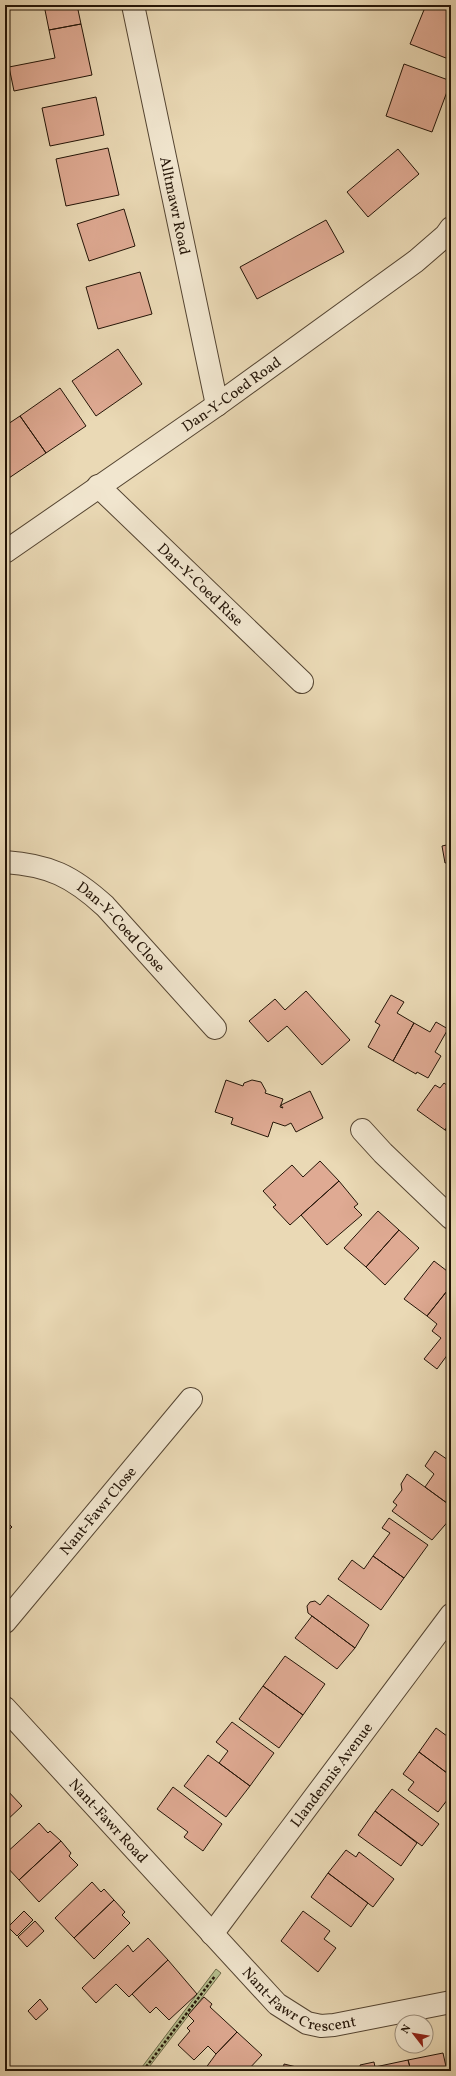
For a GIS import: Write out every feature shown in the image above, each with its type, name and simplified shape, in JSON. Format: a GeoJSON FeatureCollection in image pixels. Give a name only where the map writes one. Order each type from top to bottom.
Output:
{"type":"FeatureCollection","features":[{"type":"Feature","properties":{"kind":"street","name":"Alltmawr Road"},"geometry":{"type":"LineString","coordinates":[[133,5],[217,405]]}},
{"type":"Feature","properties":{"kind":"street","name":"Dan-Y-Coed Road"},"geometry":{"type":"LineString","coordinates":[[5,552],[98,486],[217,405],[416,261],[446,235],[451,228]]}},
{"type":"Feature","properties":{"kind":"street","name":"Dan-Y-Coed Rise"},"geometry":{"type":"LineString","coordinates":[[98,486],[302,682]]}},
{"type":"Feature","properties":{"kind":"street","name":"Dan-Y-Coed Close"},"geometry":{"type":"LineString","coordinates":[[5,862],[26,864],[51,870],[88,891],[105,906],[215,1028]]}},
{"type":"Feature","properties":{"kind":"street"},"geometry":{"type":"LineString","coordinates":[[362,1130],[383,1153],[451,1218]]}},
{"type":"Feature","properties":{"kind":"street","name":"Nant-Fawr Close"},"geometry":{"type":"LineString","coordinates":[[5,1622],[191,1399]]}},
{"type":"Feature","properties":{"kind":"street","name":"Llandennis Avenue"},"geometry":{"type":"LineString","coordinates":[[212,1934],[451,1615]]}},
{"type":"Feature","properties":{"kind":"street","name":"Nant-Fawr Road"},"geometry":{"type":"LineString","coordinates":[[5,1708],[212,1934]]}},
{"type":"Feature","properties":{"kind":"street","name":"Nant-Fawr Crescent"},"geometry":{"type":"LineString","coordinates":[[212,1934],[277,2004],[307,2023],[321,2026],[334,2025],[451,2002]]}},
{"type":"Feature","properties":{"kind":"path"},"geometry":{"type":"LineString","coordinates":[[143,2071],[230,1955]]}},
{"type":"Feature","properties":{"kind":"green space"},"geometry":{"type":"Polygon","coordinates":[[[216,1969],[221,1973],[146,2071],[139,2071],[216,1969]]]}},
{"type":"Feature","properties":{"kind":"building"},"geometry":{"type":"Polygon","coordinates":[[[44,5],[77,5],[81,24],[49,30],[44,5]]]}},
{"type":"Feature","properties":{"kind":"building"},"geometry":{"type":"Polygon","coordinates":[[[426,5],[440,5],[451,10],[451,60],[410,44],[426,5]]]}},
{"type":"Feature","properties":{"kind":"building"},"geometry":{"type":"Polygon","coordinates":[[[81,24],[92,75],[14,91],[9,67],[55,58],[49,30],[81,24]]]}},
{"type":"Feature","properties":{"kind":"building"},"geometry":{"type":"Polygon","coordinates":[[[404,64],[451,81],[432,132],[386,116],[404,64]]]}},
{"type":"Feature","properties":{"kind":"building"},"geometry":{"type":"Polygon","coordinates":[[[96,97],[104,135],[50,146],[42,108],[96,97]]]}},
{"type":"Feature","properties":{"kind":"building"},"geometry":{"type":"Polygon","coordinates":[[[108,148],[119,195],[66,206],[56,159],[108,148]]]}},
{"type":"Feature","properties":{"kind":"building"},"geometry":{"type":"Polygon","coordinates":[[[398,149],[419,174],[368,217],[347,192],[398,149]]]}},
{"type":"Feature","properties":{"kind":"building"},"geometry":{"type":"Polygon","coordinates":[[[124,209],[135,246],[89,261],[77,224],[124,209]]]}},
{"type":"Feature","properties":{"kind":"building"},"geometry":{"type":"Polygon","coordinates":[[[326,220],[344,252],[257,299],[240,267],[326,220]]]}},
{"type":"Feature","properties":{"kind":"building"},"geometry":{"type":"Polygon","coordinates":[[[140,272],[152,314],[98,329],[86,287],[140,272]]]}},
{"type":"Feature","properties":{"kind":"building"},"geometry":{"type":"Polygon","coordinates":[[[118,349],[142,384],[96,416],[72,381],[118,349]]]}},
{"type":"Feature","properties":{"kind":"building"},"geometry":{"type":"Polygon","coordinates":[[[60,388],[86,426],[46,453],[20,416],[60,388]]]}},
{"type":"Feature","properties":{"kind":"building"},"geometry":{"type":"Polygon","coordinates":[[[20,416],[46,453],[6,480],[5,426],[20,416]]]}},
{"type":"Feature","properties":{"kind":"building"},"geometry":{"type":"Polygon","coordinates":[[[451,844],[451,862],[445,863],[442,846],[451,844]]]}},
{"type":"Feature","properties":{"kind":"building"},"geometry":{"type":"Polygon","coordinates":[[[306,991],[350,1040],[322,1065],[287,1026],[268,1042],[249,1021],[275,999],[285,1010],[306,991]]]}},
{"type":"Feature","properties":{"kind":"building"},"geometry":{"type":"Polygon","coordinates":[[[391,995],[404,1002],[397,1013],[414,1023],[393,1061],[368,1047],[380,1025],[375,1022],[391,995]]]}},
{"type":"Feature","properties":{"kind":"building"},"geometry":{"type":"Polygon","coordinates":[[[436,1022],[448,1029],[435,1052],[441,1056],[428,1078],[417,1072],[416,1074],[393,1061],[414,1023],[430,1032],[436,1022]]]}},
{"type":"Feature","properties":{"kind":"building"},"geometry":{"type":"Polygon","coordinates":[[[226,1080],[243,1086],[244,1083],[252,1080],[261,1082],[266,1091],[265,1093],[283,1099],[280,1107],[283,1108],[281,1105],[310,1091],[323,1118],[296,1132],[291,1123],[285,1126],[273,1122],[268,1137],[231,1124],[233,1118],[215,1112],[226,1080]]]}},
{"type":"Feature","properties":{"kind":"building"},"geometry":{"type":"Polygon","coordinates":[[[444,1083],[451,1088],[451,1121],[445,1130],[417,1110],[435,1085],[440,1088],[444,1083]]]}},
{"type":"Feature","properties":{"kind":"building"},"geometry":{"type":"Polygon","coordinates":[[[451,1121],[451,1134],[445,1130],[451,1121]]]}},
{"type":"Feature","properties":{"kind":"building"},"geometry":{"type":"Polygon","coordinates":[[[320,1161],[339,1181],[290,1225],[273,1207],[276,1205],[263,1191],[292,1165],[303,1177],[320,1161]]]}},
{"type":"Feature","properties":{"kind":"building"},"geometry":{"type":"Polygon","coordinates":[[[339,1181],[358,1204],[354,1207],[362,1215],[327,1245],[301,1215],[339,1181]]]}},
{"type":"Feature","properties":{"kind":"building"},"geometry":{"type":"Polygon","coordinates":[[[378,1211],[399,1230],[366,1267],[344,1248],[378,1211]]]}},
{"type":"Feature","properties":{"kind":"building"},"geometry":{"type":"Polygon","coordinates":[[[399,1230],[419,1248],[385,1285],[366,1267],[399,1230]]]}},
{"type":"Feature","properties":{"kind":"building"},"geometry":{"type":"Polygon","coordinates":[[[434,1261],[451,1274],[451,1286],[427,1316],[404,1299],[434,1261]]]}},
{"type":"Feature","properties":{"kind":"building"},"geometry":{"type":"Polygon","coordinates":[[[451,1286],[451,1350],[437,1369],[424,1359],[441,1338],[432,1331],[437,1324],[427,1316],[451,1286]]]}},
{"type":"Feature","properties":{"kind":"building"},"geometry":{"type":"Polygon","coordinates":[[[435,1451],[451,1462],[451,1506],[425,1487],[434,1474],[425,1466],[435,1451]]]}},
{"type":"Feature","properties":{"kind":"building"},"geometry":{"type":"Polygon","coordinates":[[[407,1474],[451,1506],[451,1518],[432,1540],[392,1511],[397,1505],[393,1502],[402,1490],[401,1484],[407,1474]]]}},
{"type":"Feature","properties":{"kind":"building"},"geometry":{"type":"Polygon","coordinates":[[[389,1518],[428,1545],[404,1578],[373,1556],[390,1533],[382,1528],[389,1518]]]}},
{"type":"Feature","properties":{"kind":"building"},"geometry":{"type":"Polygon","coordinates":[[[5,1520],[12,1527],[5,1534],[5,1520]]]}},
{"type":"Feature","properties":{"kind":"building"},"geometry":{"type":"Polygon","coordinates":[[[373,1556],[404,1578],[381,1610],[338,1579],[352,1560],[364,1569],[373,1556]]]}},
{"type":"Feature","properties":{"kind":"building"},"geometry":{"type":"Polygon","coordinates":[[[328,1595],[369,1625],[355,1648],[308,1613],[307,1606],[310,1602],[315,1601],[320,1605],[328,1595]]]}},
{"type":"Feature","properties":{"kind":"building"},"geometry":{"type":"Polygon","coordinates":[[[312,1616],[355,1648],[337,1669],[295,1638],[312,1616]]]}},
{"type":"Feature","properties":{"kind":"building"},"geometry":{"type":"Polygon","coordinates":[[[285,1656],[325,1684],[303,1715],[263,1686],[285,1656]]]}},
{"type":"Feature","properties":{"kind":"building"},"geometry":{"type":"Polygon","coordinates":[[[263,1686],[303,1715],[279,1748],[239,1719],[263,1686]]]}},
{"type":"Feature","properties":{"kind":"building"},"geometry":{"type":"Polygon","coordinates":[[[232,1722],[274,1753],[250,1786],[219,1763],[228,1751],[216,1742],[232,1722]]]}},
{"type":"Feature","properties":{"kind":"building"},"geometry":{"type":"Polygon","coordinates":[[[436,1728],[451,1739],[451,1776],[419,1752],[436,1728]]]}},
{"type":"Feature","properties":{"kind":"building"},"geometry":{"type":"Polygon","coordinates":[[[419,1752],[451,1776],[451,1795],[438,1812],[408,1790],[414,1782],[403,1774],[419,1752]]]}},
{"type":"Feature","properties":{"kind":"building"},"geometry":{"type":"Polygon","coordinates":[[[208,1755],[250,1786],[226,1817],[184,1786],[208,1755]]]}},
{"type":"Feature","properties":{"kind":"building"},"geometry":{"type":"Polygon","coordinates":[[[173,1787],[222,1824],[203,1851],[184,1837],[188,1832],[157,1809],[173,1787]]]}},
{"type":"Feature","properties":{"kind":"building"},"geometry":{"type":"Polygon","coordinates":[[[5,1788],[22,1806],[5,1822],[5,1788]]]}},
{"type":"Feature","properties":{"kind":"building"},"geometry":{"type":"Polygon","coordinates":[[[392,1789],[439,1824],[422,1846],[375,1811],[392,1789]]]}},
{"type":"Feature","properties":{"kind":"building"},"geometry":{"type":"Polygon","coordinates":[[[375,1811],[417,1843],[401,1866],[358,1835],[375,1811]]]}},
{"type":"Feature","properties":{"kind":"building"},"geometry":{"type":"Polygon","coordinates":[[[39,1823],[48,1833],[50,1831],[61,1841],[19,1880],[5,1865],[5,1854],[39,1823]]]}},
{"type":"Feature","properties":{"kind":"building"},"geometry":{"type":"Polygon","coordinates":[[[61,1841],[71,1853],[69,1856],[78,1865],[39,1902],[19,1880],[61,1841]]]}},
{"type":"Feature","properties":{"kind":"building"},"geometry":{"type":"Polygon","coordinates":[[[346,1850],[356,1857],[359,1852],[394,1879],[373,1907],[328,1873],[346,1850]]]}},
{"type":"Feature","properties":{"kind":"building"},"geometry":{"type":"Polygon","coordinates":[[[328,1873],[368,1903],[351,1927],[311,1897],[328,1873]]]}},
{"type":"Feature","properties":{"kind":"building"},"geometry":{"type":"Polygon","coordinates":[[[92,1882],[101,1892],[104,1889],[114,1900],[74,1938],[55,1918],[92,1882]]]}},
{"type":"Feature","properties":{"kind":"building"},"geometry":{"type":"Polygon","coordinates":[[[114,1900],[125,1912],[122,1915],[130,1923],[94,1959],[74,1938],[114,1900]]]}},
{"type":"Feature","properties":{"kind":"building"},"geometry":{"type":"Polygon","coordinates":[[[24,1911],[33,1920],[17,1936],[8,1927],[24,1911]]]}},
{"type":"Feature","properties":{"kind":"building"},"geometry":{"type":"Polygon","coordinates":[[[303,1911],[330,1931],[324,1939],[336,1948],[318,1972],[281,1941],[303,1911]]]}},
{"type":"Feature","properties":{"kind":"building"},"geometry":{"type":"Polygon","coordinates":[[[35,1921],[44,1931],[27,1947],[18,1937],[35,1921]]]}},
{"type":"Feature","properties":{"kind":"building"},"geometry":{"type":"Polygon","coordinates":[[[148,1938],[168,1960],[129,1997],[116,1984],[96,2003],[82,1988],[128,1945],[133,1952],[148,1938]]]}},
{"type":"Feature","properties":{"kind":"building"},"geometry":{"type":"Polygon","coordinates":[[[168,1960],[197,1994],[169,2020],[156,2007],[150,2013],[132,1994],[168,1960]]]}},
{"type":"Feature","properties":{"kind":"building"},"geometry":{"type":"Polygon","coordinates":[[[204,1997],[212,2004],[210,2007],[237,2032],[216,2054],[208,2046],[194,2060],[178,2045],[190,2031],[187,2028],[194,2021],[188,2015],[204,1997]]]}},
{"type":"Feature","properties":{"kind":"building"},"geometry":{"type":"Polygon","coordinates":[[[40,1999],[48,2009],[36,2020],[28,2011],[40,1999]]]}},
{"type":"Feature","properties":{"kind":"building"},"geometry":{"type":"Polygon","coordinates":[[[237,2032],[262,2055],[247,2071],[207,2071],[205,2069],[216,2054],[237,2032]]]}},
{"type":"Feature","properties":{"kind":"building"},"geometry":{"type":"Polygon","coordinates":[[[443,2053],[447,2071],[411,2071],[408,2060],[443,2053]]]}},
{"type":"Feature","properties":{"kind":"building"},"geometry":{"type":"Polygon","coordinates":[[[408,2060],[411,2071],[361,2071],[360,2065],[374,2062],[375,2067],[408,2060]]]}},
{"type":"Feature","properties":{"kind":"building"},"geometry":{"type":"Polygon","coordinates":[[[284,2064],[313,2071],[283,2071],[284,2064]]]}}]}
